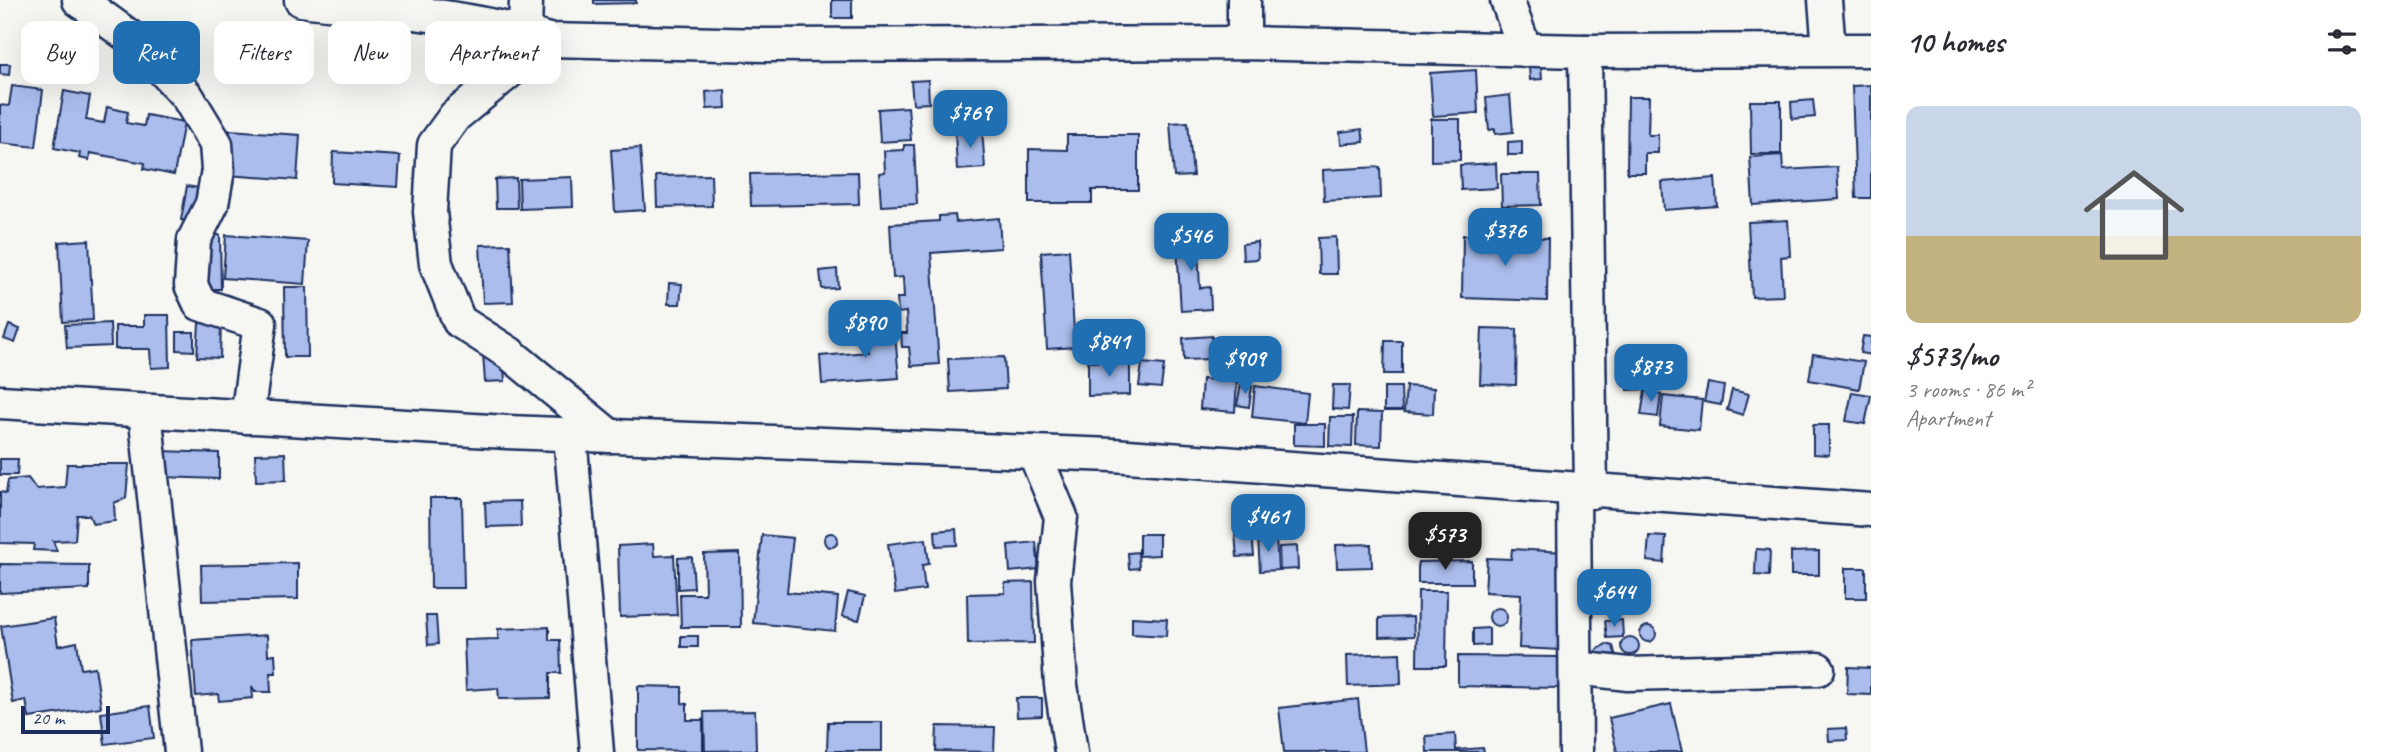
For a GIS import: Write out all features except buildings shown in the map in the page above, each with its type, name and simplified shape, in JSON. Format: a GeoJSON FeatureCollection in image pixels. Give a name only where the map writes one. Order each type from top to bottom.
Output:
{"type":"FeatureCollection","features":[{"type":"Feature","properties":{"kind":"street"},"geometry":{"type":"LineString","coordinates":[[79,0],[137,42],[187,96],[216,144],[218,170],[212,204],[194,240],[191,285],[200,304],[260,324],[247,417]]}},
{"type":"Feature","properties":{"kind":"street"},"geometry":{"type":"LineString","coordinates":[[301,0],[340,3],[447,21]]}},
{"type":"Feature","properties":{"kind":"street"},"geometry":{"type":"LineString","coordinates":[[526,0],[532,21]]}},
{"type":"Feature","properties":{"kind":"street"},"geometry":{"type":"LineString","coordinates":[[1244,0],[1244,43]]}},
{"type":"Feature","properties":{"kind":"street"},"geometry":{"type":"LineString","coordinates":[[1507,0],[1525,50]]}},
{"type":"Feature","properties":{"kind":"street"},"geometry":{"type":"LineString","coordinates":[[1825,0],[1829,49]]}},
{"type":"Feature","properties":{"kind":"street"},"geometry":{"type":"LineString","coordinates":[[561,37],[765,45],[1244,43],[1585,51],[1871,50]]}},
{"type":"Feature","properties":{"kind":"street"},"geometry":{"type":"LineString","coordinates":[[1576,752],[1582,491],[1585,51]]}},
{"type":"Feature","properties":{"kind":"street"},"geometry":{"type":"LineString","coordinates":[[487,84],[455,116],[434,145],[430,212],[436,264],[459,321],[509,353],[610,436]]}},
{"type":"Feature","properties":{"kind":"street"},"geometry":{"type":"LineString","coordinates":[[0,402],[570,435],[1113,455],[1871,510]]}},
{"type":"Feature","properties":{"kind":"street"},"geometry":{"type":"LineString","coordinates":[[145,411],[181,752]]}},
{"type":"Feature","properties":{"kind":"street"},"geometry":{"type":"LineString","coordinates":[[570,435],[597,752]]}},
{"type":"Feature","properties":{"kind":"street"},"geometry":{"type":"LineString","coordinates":[[1034,452],[1061,517],[1054,581],[1061,685],[1071,752]]}},
{"type":"Feature","properties":{"kind":"street"},"geometry":{"type":"LineString","coordinates":[[1576,668],[1628,674],[1818,669]]}}]}
